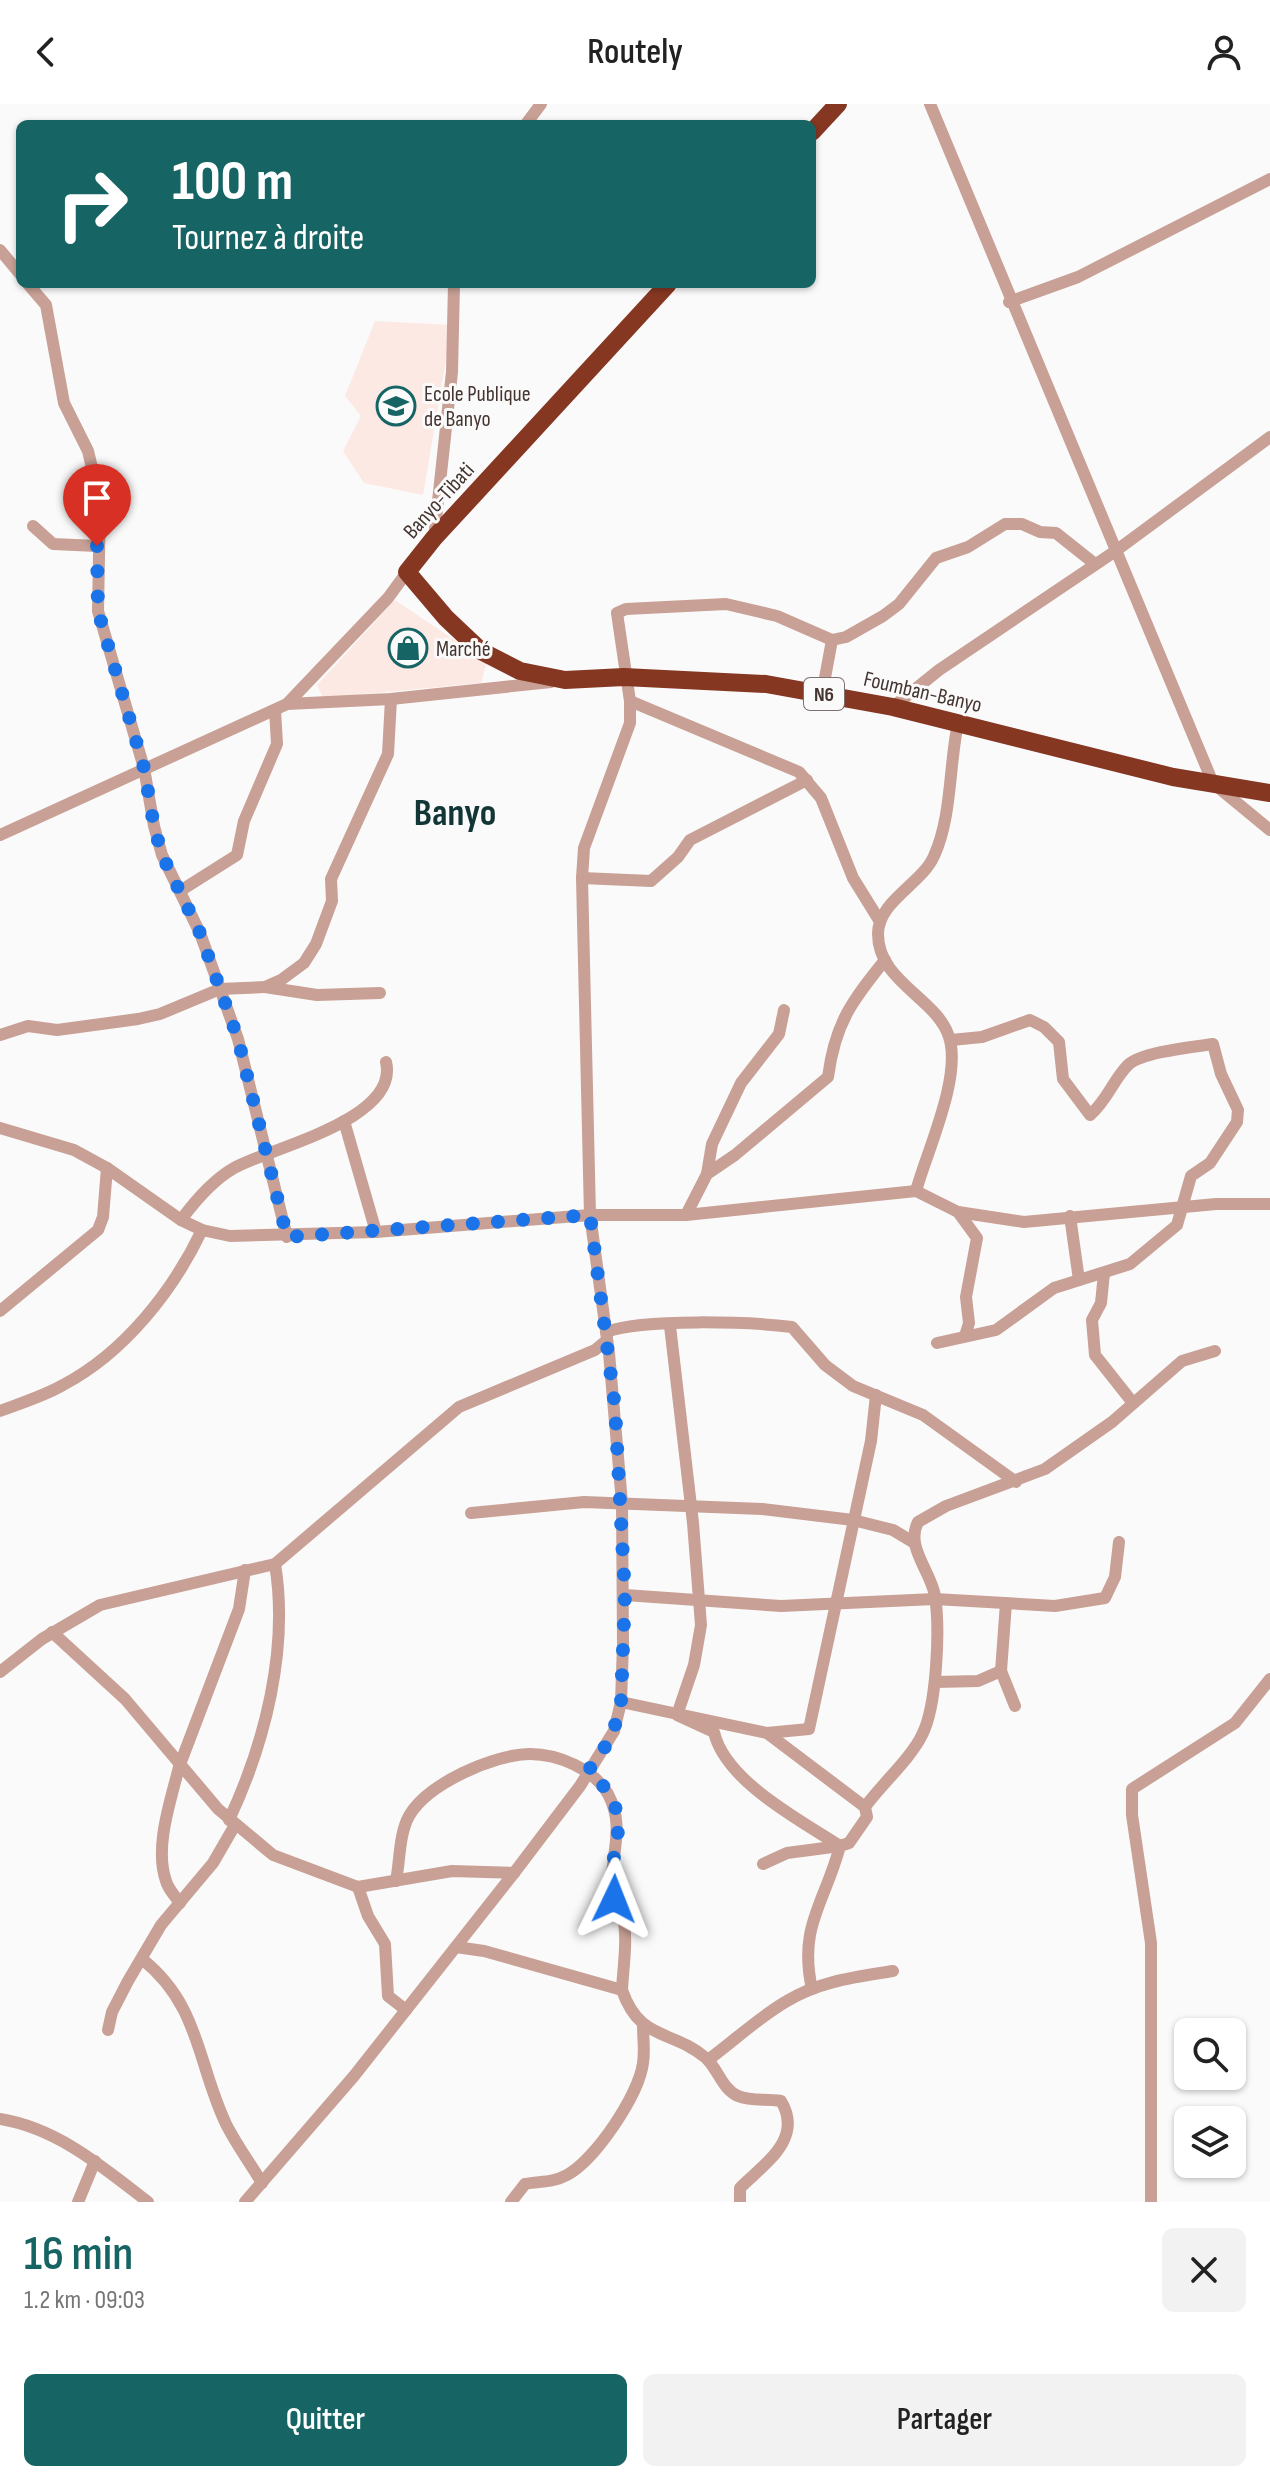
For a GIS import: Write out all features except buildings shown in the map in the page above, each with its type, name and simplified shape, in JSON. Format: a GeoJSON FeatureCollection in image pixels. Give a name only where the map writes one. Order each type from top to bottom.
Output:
{"type":"FeatureCollection","features":[{"type":"Feature","properties":{"kind":"highway"},"geometry":{"type":"LineString","coordinates":[[816,128],[838,104]]}},
{"type":"Feature","properties":{"kind":"highway","name":"Banyo-Tibati"},"geometry":{"type":"LineString","coordinates":[[407,572],[434,538],[664,288]]}},
{"type":"Feature","properties":{"kind":"highway","name":"Foumban-Banyo"},"geometry":{"type":"LineString","coordinates":[[407,572],[446,618],[481,651],[520,671],[565,680],[624,677],[736,681],[822,694],[893,707],[1134,768],[1270,793]]}},
{"type":"Feature","properties":{"kind":"street"},"geometry":{"type":"LineString","coordinates":[[930,104],[1009,302],[1117,550],[1213,783],[1270,830]]}},
{"type":"Feature","properties":{"kind":"street"},"geometry":{"type":"LineString","coordinates":[[1009,302],[1078,277],[1270,179]]}},
{"type":"Feature","properties":{"kind":"street"},"geometry":{"type":"LineString","coordinates":[[0,250],[16,269]]}},
{"type":"Feature","properties":{"kind":"street"},"geometry":{"type":"LineString","coordinates":[[31,288],[46,305],[64,403],[88,451],[100,501],[98,611],[144,768],[154,826],[220,989],[268,1152],[287,1237]]}},
{"type":"Feature","properties":{"kind":"street"},"geometry":{"type":"LineString","coordinates":[[434,538],[452,372],[454,288]]}},
{"type":"Feature","properties":{"kind":"street"},"geometry":{"type":"LineString","coordinates":[[893,707],[939,670],[1117,550],[1270,437]]}},
{"type":"Feature","properties":{"kind":"street"},"geometry":{"type":"LineString","coordinates":[[245,2202],[406,2010],[514,1873],[612,1737],[621,1702],[625,1595],[622,1503],[606,1336],[590,1215],[582,878],[584,848],[630,723],[630,701],[615,617],[620,610],[626,609],[726,604],[777,616],[832,640],[846,637],[899,604],[936,558],[968,547],[1005,524],[1022,524],[1040,532],[1062,536],[1095,564]]}},
{"type":"Feature","properties":{"kind":"street"},"geometry":{"type":"LineString","coordinates":[[33,526],[53,544],[97,546]]}},
{"type":"Feature","properties":{"kind":"street"},"geometry":{"type":"LineString","coordinates":[[180,891],[237,855],[244,821],[277,744],[281,707],[388,598],[407,572]]}},
{"type":"Feature","properties":{"kind":"street"},"geometry":{"type":"LineString","coordinates":[[822,694],[832,640]]}},
{"type":"Feature","properties":{"kind":"street"},"geometry":{"type":"LineString","coordinates":[[0,835],[281,707],[391,699],[565,680]]}},
{"type":"Feature","properties":{"kind":"street"},"geometry":{"type":"LineString","coordinates":[[265,987],[304,963],[316,944],[319,926],[332,901],[331,879],[388,754],[391,699]]}},
{"type":"Feature","properties":{"kind":"street"},"geometry":{"type":"LineString","coordinates":[[630,701],[727,744],[774,759],[807,780],[828,812],[853,878],[879,920],[878,935],[885,960],[941,1023],[951,1040],[952,1065],[916,1191]]}},
{"type":"Feature","properties":{"kind":"street"},"geometry":{"type":"LineString","coordinates":[[879,920],[934,858],[958,723]]}},
{"type":"Feature","properties":{"kind":"street"},"geometry":{"type":"LineString","coordinates":[[582,878],[651,881],[678,857],[690,840],[807,780]]}},
{"type":"Feature","properties":{"kind":"street"},"geometry":{"type":"LineString","coordinates":[[707,1174],[735,1155],[828,1077],[832,1041],[854,999],[885,960]]}},
{"type":"Feature","properties":{"kind":"street"},"geometry":{"type":"LineString","coordinates":[[0,1035],[28,1026],[57,1030],[138,1019],[160,1014],[220,989],[265,987],[317,995],[380,993]]}},
{"type":"Feature","properties":{"kind":"street"},"geometry":{"type":"LineString","coordinates":[[686,1215],[707,1174],[712,1144],[741,1083],[779,1034],[784,1010]]}},
{"type":"Feature","properties":{"kind":"street"},"geometry":{"type":"LineString","coordinates":[[937,1343],[996,1330],[1054,1288],[1130,1264],[1177,1225],[1191,1176],[1210,1163],[1237,1122],[1238,1110],[1221,1074],[1213,1044],[1137,1059],[1125,1069],[1110,1094],[1090,1115],[1063,1079],[1059,1042],[1035,1021],[1023,1020],[982,1037],[951,1040]]}},
{"type":"Feature","properties":{"kind":"street"},"geometry":{"type":"LineString","coordinates":[[181,1220],[224,1175],[268,1152],[292,1146],[364,1108],[380,1088],[388,1070],[386,1062]]}},
{"type":"Feature","properties":{"kind":"street"},"geometry":{"type":"LineString","coordinates":[[344,1121],[376,1232]]}},
{"type":"Feature","properties":{"kind":"street"},"geometry":{"type":"LineString","coordinates":[[0,1128],[61,1144],[107,1168],[181,1220],[202,1230],[230,1236],[287,1237],[376,1232],[590,1215],[686,1215],[916,1191],[958,1212],[1024,1222],[1183,1207],[1270,1204]]}},
{"type":"Feature","properties":{"kind":"street"},"geometry":{"type":"LineString","coordinates":[[0,1311],[98,1230],[103,1217],[107,1168]]}},
{"type":"Feature","properties":{"kind":"street"},"geometry":{"type":"LineString","coordinates":[[958,1212],[977,1238],[966,1297],[969,1323],[965,1336]]}},
{"type":"Feature","properties":{"kind":"street"},"geometry":{"type":"LineString","coordinates":[[1070,1216],[1079,1280]]}},
{"type":"Feature","properties":{"kind":"street"},"geometry":{"type":"LineString","coordinates":[[0,1411],[61,1387],[108,1354],[176,1278],[202,1230]]}},
{"type":"Feature","properties":{"kind":"street"},"geometry":{"type":"LineString","coordinates":[[1104,1273],[1101,1303],[1092,1320],[1095,1355],[1133,1403]]}},
{"type":"Feature","properties":{"kind":"street"},"geometry":{"type":"LineString","coordinates":[[0,1672],[52,1632],[100,1605],[275,1564],[459,1407],[595,1350],[606,1336],[629,1325],[729,1323],[792,1327],[825,1365],[853,1386],[923,1415],[1016,1482]]}},
{"type":"Feature","properties":{"kind":"street"},"geometry":{"type":"LineString","coordinates":[[670,1326],[699,1599],[699,1643],[677,1715]]}},
{"type":"Feature","properties":{"kind":"street"},"geometry":{"type":"LineString","coordinates":[[865,1807],[923,1734],[936,1682],[935,1599],[913,1542],[914,1531],[921,1519],[946,1506],[1016,1482],[1051,1465],[1189,1356],[1215,1351]]}},
{"type":"Feature","properties":{"kind":"street"},"geometry":{"type":"LineString","coordinates":[[621,1702],[767,1733],[809,1729],[871,1441],[876,1395]]}},
{"type":"Feature","properties":{"kind":"street"},"geometry":{"type":"LineString","coordinates":[[471,1513],[584,1502],[762,1509],[853,1520],[893,1530],[913,1542]]}},
{"type":"Feature","properties":{"kind":"street"},"geometry":{"type":"LineString","coordinates":[[625,1595],[781,1606],[935,1599],[1055,1606],[1105,1598],[1115,1577],[1119,1542]]}},
{"type":"Feature","properties":{"kind":"street"},"geometry":{"type":"LineString","coordinates":[[108,2030],[112,2012],[161,1925],[213,1863],[248,1779],[274,1674],[280,1607],[275,1564]]}},
{"type":"Feature","properties":{"kind":"street"},"geometry":{"type":"LineString","coordinates":[[180,1903],[166,1882],[165,1831],[179,1767],[239,1609],[245,1570]]}},
{"type":"Feature","properties":{"kind":"street"},"geometry":{"type":"LineString","coordinates":[[1006,1603],[1001,1671],[1015,1706]]}},
{"type":"Feature","properties":{"kind":"street"},"geometry":{"type":"LineString","coordinates":[[52,1632],[125,1699],[166,1746],[179,1767],[232,1823],[273,1855],[358,1887],[452,1871],[514,1873]]}},
{"type":"Feature","properties":{"kind":"street"},"geometry":{"type":"LineString","coordinates":[[936,1682],[978,1681],[1001,1671]]}},
{"type":"Feature","properties":{"kind":"street"},"geometry":{"type":"LineString","coordinates":[[1151,2202],[1151,1943],[1141,1889],[1132,1789],[1235,1723],[1270,1679]]}},
{"type":"Feature","properties":{"kind":"street"},"geometry":{"type":"LineString","coordinates":[[677,1715],[714,1732],[718,1751],[768,1799],[840,1846]]}},
{"type":"Feature","properties":{"kind":"street"},"geometry":{"type":"LineString","coordinates":[[763,1864],[787,1853],[849,1843],[867,1817],[865,1807],[767,1733]]}},
{"type":"Feature","properties":{"kind":"street"},"geometry":{"type":"LineString","coordinates":[[396,1881],[409,1817],[434,1788],[493,1762],[530,1754],[588,1771],[607,1792],[619,1831],[612,1891],[623,1923],[622,1990],[643,2026],[643,2067],[631,2095],[598,2147],[570,2174],[544,2184],[525,2184],[511,2202]]}},
{"type":"Feature","properties":{"kind":"street"},"geometry":{"type":"LineString","coordinates":[[812,1989],[807,1968],[808,1928],[832,1878],[840,1846]]}},
{"type":"Feature","properties":{"kind":"street"},"geometry":{"type":"LineString","coordinates":[[358,1887],[368,1916],[385,1944],[388,1996],[406,2010]]}},
{"type":"Feature","properties":{"kind":"street"},"geometry":{"type":"LineString","coordinates":[[456,1947],[529,1962],[622,1990]]}},
{"type":"Feature","properties":{"kind":"street"},"geometry":{"type":"LineString","coordinates":[[142,1959],[172,1989],[187,2014],[226,2122],[262,2183]]}},
{"type":"Feature","properties":{"kind":"street"},"geometry":{"type":"LineString","coordinates":[[708,2060],[786,2001],[839,1980],[893,1971]]}},
{"type":"Feature","properties":{"kind":"street"},"geometry":{"type":"LineString","coordinates":[[643,2026],[708,2060],[734,2094],[751,2100],[781,2101],[788,2119],[786,2139],[740,2188],[740,2202]]}},
{"type":"Feature","properties":{"kind":"street"},"geometry":{"type":"LineString","coordinates":[[0,2119],[30,2124],[95,2161],[148,2202]]}},
{"type":"Feature","properties":{"kind":"street"},"geometry":{"type":"LineString","coordinates":[[78,2202],[95,2161]]}},
{"type":"Feature","properties":{"kind":"shaded area","name":"Ecole Publique de Banyo"},"geometry":{"type":"Polygon","coordinates":[[[375,321],[452,325],[423,495],[364,483],[343,451],[361,416],[345,396],[375,321]]]}},
{"type":"Feature","properties":{"kind":"shaded area","name":"Marché"},"geometry":{"type":"Polygon","coordinates":[[[395,600],[487,662],[481,683],[323,698],[317,685],[395,600]]]}},
{"type":"Feature","properties":{"kind":"place","name":"Ecole Publique de Banyo"},"geometry":{"type":"Point","coordinates":[396,406]}},
{"type":"Feature","properties":{"kind":"place","name":"Marché"},"geometry":{"type":"Point","coordinates":[408,648]}},
{"type":"Feature","properties":{"kind":"district","name":"Banyo"},"geometry":{"type":"Point","coordinates":[455,812]}},
{"type":"Feature","properties":{"kind":"route"},"geometry":{"type":"LineString","coordinates":[[97,546],[98,611],[144,768],[146,796],[154,826],[162,855],[200,933],[238,1039],[287,1237],[590,1215],[615,1407],[622,1503],[625,1595],[621,1702],[612,1737],[588,1771],[607,1792],[617,1816],[619,1844],[612,1884],[614,1899]]}}]}
